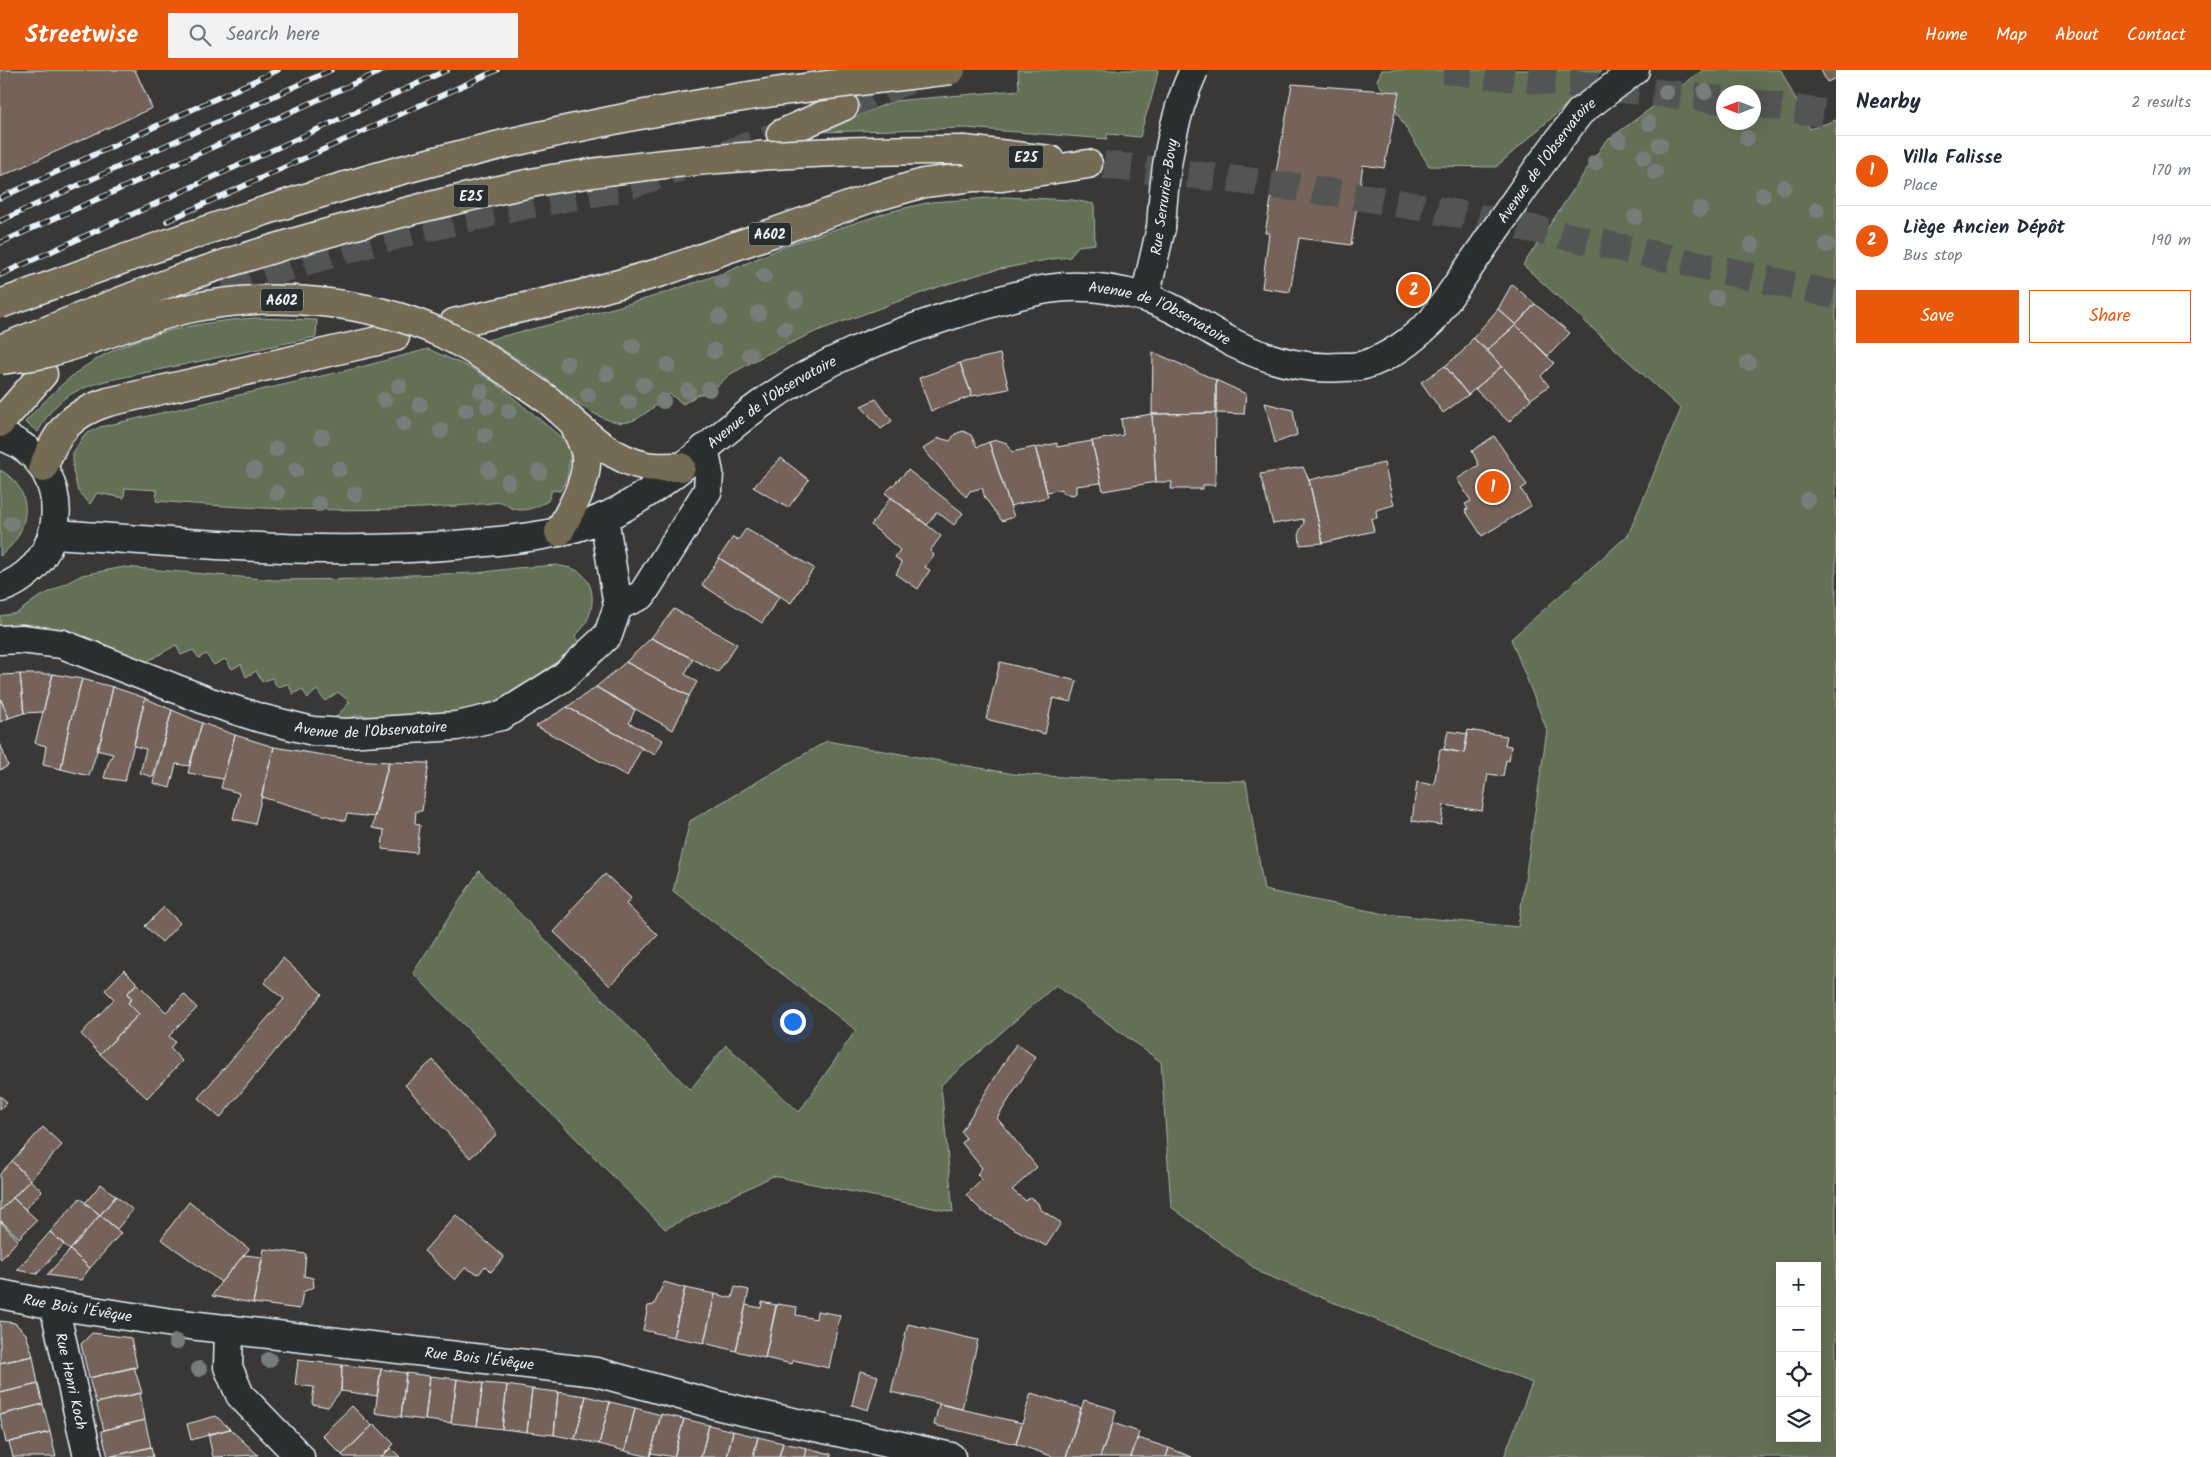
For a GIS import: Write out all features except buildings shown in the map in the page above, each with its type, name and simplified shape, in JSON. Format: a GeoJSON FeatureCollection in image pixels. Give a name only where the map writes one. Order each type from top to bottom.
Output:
{"type":"FeatureCollection","features":[{"type":"Feature","properties":{"kind":"highway"},"geometry":{"type":"LineString","coordinates":[[0,304],[263,210],[436,161],[586,126],[690,106],[775,92],[950,70]]}},
{"type":"Feature","properties":{"kind":"highway"},"geometry":{"type":"LineString","coordinates":[[781,134],[844,106]]}},
{"type":"Feature","properties":{"kind":"highway","name":"E25"},"geometry":{"type":"LineString","coordinates":[[0,349],[177,280],[249,257],[362,223],[495,191],[551,180],[684,162],[844,151],[965,150],[1096,164]]}},
{"type":"Feature","properties":{"kind":"highway","name":"A602"},"geometry":{"type":"LineString","coordinates":[[454,323],[579,295],[662,272],[871,198],[924,184],[973,176],[1002,176],[1096,164]]}},
{"type":"Feature","properties":{"kind":"highway","name":"A602"},"geometry":{"type":"LineString","coordinates":[[0,360],[42,354],[187,309],[234,302],[320,301],[384,314],[441,334],[481,355],[548,400],[603,446],[623,458],[647,466],[681,468]]}},
{"type":"Feature","properties":{"kind":"highway"},"geometry":{"type":"LineString","coordinates":[[44,468],[61,430],[74,417],[88,408],[395,337]]}},
{"type":"Feature","properties":{"kind":"highway"},"geometry":{"type":"LineString","coordinates":[[0,423],[43,374]]}},
{"type":"Feature","properties":{"kind":"highway","name":"A602"},"geometry":{"type":"LineString","coordinates":[[559,532],[579,491],[586,457],[572,420]]}},
{"type":"Feature","properties":{"kind":"street","name":"Rue Serrurier-Bovy"},"geometry":{"type":"LineString","coordinates":[[1145,297],[1161,228],[1164,183],[1170,144],[1180,107],[1194,70]]}},
{"type":"Feature","properties":{"kind":"street","name":"Avenue de l'Observatoire"},"geometry":{"type":"LineString","coordinates":[[54,534],[228,547],[345,550],[436,547],[538,537],[559,532],[604,517],[639,498],[681,468],[786,386],[852,351],[912,328],[1009,298],[1049,289],[1074,286],[1100,288],[1145,297],[1171,308],[1235,344],[1286,364],[1320,369],[1362,366],[1390,354],[1412,340],[1432,321],[1538,168],[1580,112],[1635,70]]}},
{"type":"Feature","properties":{"kind":"street"},"geometry":{"type":"LineString","coordinates":[[0,436],[21,445],[44,468],[52,483],[57,517],[54,534],[43,557],[26,575],[0,588]]}},
{"type":"Feature","properties":{"kind":"street"},"geometry":{"type":"LineString","coordinates":[[618,606],[642,595],[708,490],[709,473],[704,449]]}},
{"type":"Feature","properties":{"kind":"street","name":"Avenue de l'Observatoire"},"geometry":{"type":"LineString","coordinates":[[0,640],[21,639],[62,644],[210,702],[312,732],[379,732],[457,726],[502,716],[562,678],[608,635],[618,606],[604,517]]}},
{"type":"Feature","properties":{"kind":"street","name":"Rue Bois l'Évêque"},"geometry":{"type":"LineString","coordinates":[[0,1294],[54,1305],[229,1329],[596,1372],[720,1406],[951,1457]]}},
{"type":"Feature","properties":{"kind":"street","name":"Rue Henri Koch"},"geometry":{"type":"LineString","coordinates":[[54,1305],[88,1457]]}},
{"type":"Feature","properties":{"kind":"street"},"geometry":{"type":"LineString","coordinates":[[229,1329],[228,1367],[240,1395],[300,1457]]}},
{"type":"Feature","properties":{"kind":"green space"},"geometry":{"type":"Polygon","coordinates":[[[1018,70],[1158,70],[1155,87],[1140,137],[1107,134],[1107,139],[966,128],[817,132],[894,101],[1019,90],[1018,70]]]}},
{"type":"Feature","properties":{"kind":"green space"},"geometry":{"type":"Polygon","coordinates":[[[1382,70],[1602,70],[1572,100],[1496,167],[1429,166],[1377,80],[1382,70]]]}},
{"type":"Feature","properties":{"kind":"green space"},"geometry":{"type":"Polygon","coordinates":[[[1703,70],[1781,70],[1810,129],[1836,120],[1836,1457],[1504,1457],[1532,1383],[1261,1273],[1171,1207],[1161,1062],[1056,985],[941,1085],[953,1212],[773,1176],[665,1229],[413,973],[479,871],[690,1090],[726,1045],[799,1112],[856,1030],[673,891],[690,821],[827,741],[1014,774],[1112,780],[1246,781],[1264,890],[1385,914],[1518,927],[1547,730],[1511,639],[1628,535],[1681,409],[1523,265],[1605,142],[1703,70]]]}},
{"type":"Feature","properties":{"kind":"green space"},"geometry":{"type":"Polygon","coordinates":[[[1004,197],[1073,200],[1094,204],[1095,244],[1078,246],[1070,257],[990,271],[938,287],[817,331],[763,356],[729,375],[712,391],[698,395],[683,404],[670,394],[633,421],[616,422],[590,411],[529,366],[487,340],[652,297],[729,271],[790,244],[892,211],[931,202],[1004,197]]]}},
{"type":"Feature","properties":{"kind":"green space"},"geometry":{"type":"Polygon","coordinates":[[[255,318],[317,320],[316,337],[105,381],[65,398],[51,412],[38,432],[25,422],[53,393],[76,373],[123,346],[144,338],[188,327],[255,318]]]}},
{"type":"Feature","properties":{"kind":"green space"},"geometry":{"type":"Polygon","coordinates":[[[428,349],[471,368],[497,384],[563,439],[571,450],[567,479],[560,491],[552,490],[548,501],[525,510],[514,509],[502,502],[416,508],[329,510],[242,507],[156,501],[157,490],[125,488],[124,498],[97,493],[90,504],[78,491],[73,471],[73,453],[84,435],[100,427],[361,367],[428,349]]]}},
{"type":"Feature","properties":{"kind":"green space"},"geometry":{"type":"Polygon","coordinates":[[[0,470],[12,479],[20,489],[24,500],[25,512],[18,536],[0,556],[0,470]]]}},
{"type":"Feature","properties":{"kind":"green space"},"geometry":{"type":"Polygon","coordinates":[[[556,565],[580,572],[588,581],[591,589],[592,606],[589,615],[586,623],[575,636],[580,646],[506,697],[440,717],[407,720],[356,715],[343,723],[334,719],[350,702],[338,692],[325,701],[317,690],[308,698],[302,689],[293,694],[288,684],[277,687],[272,678],[262,682],[256,671],[246,677],[241,664],[232,669],[225,659],[214,665],[206,654],[199,658],[193,650],[181,655],[176,645],[143,664],[0,630],[0,616],[17,613],[36,599],[82,575],[124,567],[275,580],[374,579],[410,575],[477,573],[556,565]]]}},
{"type":"Feature","properties":{"kind":"tunnel"},"geometry":{"type":"LineString","coordinates":[[1444,70],[1716,99]]}},
{"type":"Feature","properties":{"kind":"tunnel"},"geometry":{"type":"LineString","coordinates":[[844,106],[913,78]]}},
{"type":"Feature","properties":{"kind":"tunnel"},"geometry":{"type":"LineString","coordinates":[[1761,104],[1836,115]]}},
{"type":"Feature","properties":{"kind":"tunnel"},"geometry":{"type":"LineString","coordinates":[[726,154],[781,134]]}},
{"type":"Feature","properties":{"kind":"tunnel"},"geometry":{"type":"LineString","coordinates":[[1104,165],[1239,180],[1432,209],[1548,232],[1836,295]]}},
{"type":"Feature","properties":{"kind":"tunnel"},"geometry":{"type":"LineString","coordinates":[[184,302],[297,264],[409,232],[526,205],[617,189],[680,168]]}},
{"type":"Feature","properties":{"kind":"railway"},"geometry":{"type":"LineString","coordinates":[[0,198],[278,70]]}},
{"type":"Feature","properties":{"kind":"railway"},"geometry":{"type":"LineString","coordinates":[[0,221],[331,70]]}},
{"type":"Feature","properties":{"kind":"railway"},"geometry":{"type":"LineString","coordinates":[[0,243],[384,70]]}},
{"type":"Feature","properties":{"kind":"railway"},"geometry":{"type":"LineString","coordinates":[[0,275],[447,70]]}},
{"type":"Feature","properties":{"kind":"railway"},"geometry":{"type":"LineString","coordinates":[[167,221],[497,70]]}},
{"type":"Feature","properties":{"kind":"place","name":"Liège Ancien Dépôt"},"geometry":{"type":"Point","coordinates":[1414,290]}},
{"type":"Feature","properties":{"kind":"place","name":"Villa Falisse"},"geometry":{"type":"Point","coordinates":[1493,487]}}]}
